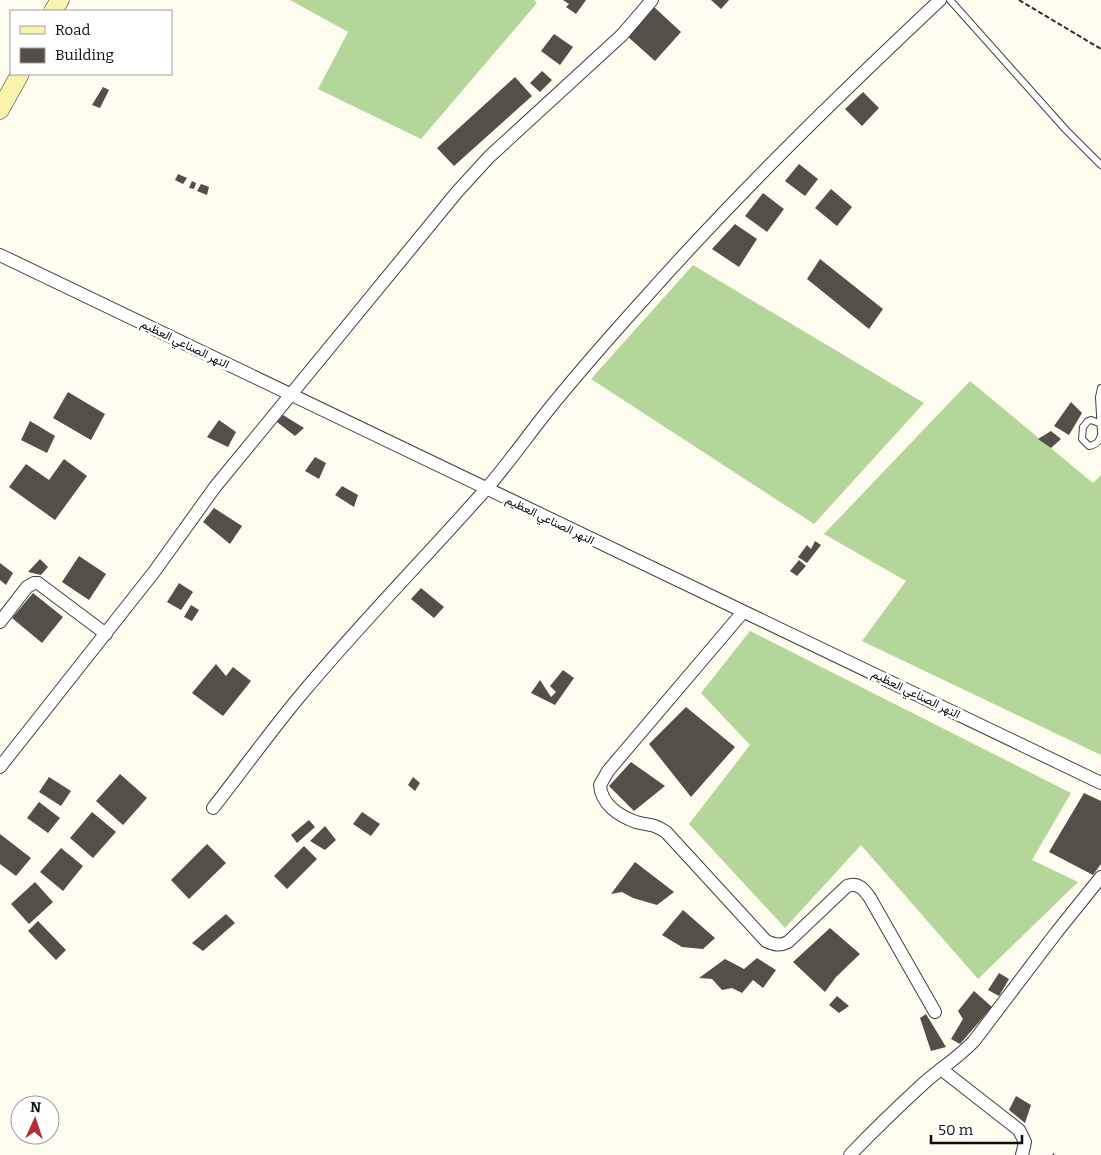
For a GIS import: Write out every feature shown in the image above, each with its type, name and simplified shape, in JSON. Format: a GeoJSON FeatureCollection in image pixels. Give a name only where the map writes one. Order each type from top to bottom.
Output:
{"type":"FeatureCollection","features":[{"type":"Feature","properties":{"kind":"street"},"geometry":{"type":"LineString","coordinates":[[0,767],[154,572],[215,487],[457,192],[489,157],[622,35],[652,0]]}},
{"type":"Feature","properties":{"kind":"street"},"geometry":{"type":"LineString","coordinates":[[214,808],[300,696],[366,620],[486,489],[512,459],[556,400],[658,284],[788,147],[940,0]]}},
{"type":"Feature","properties":{"kind":"street"},"geometry":{"type":"LineString","coordinates":[[0,110],[19,75]]}},
{"type":"Feature","properties":{"kind":"street","name":"النهر الصناعي العظيم"},"geometry":{"type":"LineString","coordinates":[[0,255],[1101,783]]}},
{"type":"Feature","properties":{"kind":"street"},"geometry":{"type":"LineString","coordinates":[[0,622],[27,587],[38,583],[106,634]]}},
{"type":"Feature","properties":{"kind":"street"},"geometry":{"type":"LineString","coordinates":[[743,612],[608,771],[600,785],[603,800],[620,815],[637,822],[651,824],[666,832],[766,941],[774,945],[782,945],[788,942],[847,886],[853,884],[864,889],[935,1012]]}},
{"type":"Feature","properties":{"kind":"street"},"geometry":{"type":"LineString","coordinates":[[850,1155],[941,1069],[959,1056],[974,1041],[1101,877]]}},
{"type":"Feature","properties":{"kind":"street"},"geometry":{"type":"LineString","coordinates":[[941,1069],[1019,1130],[1025,1142],[1022,1155]]}},
{"type":"Feature","properties":{"kind":"lane"},"geometry":{"type":"LineString","coordinates":[[950,0],[1066,130],[1101,165]]}},
{"type":"Feature","properties":{"kind":"lane"},"geometry":{"type":"LineString","coordinates":[[1099,423],[1091,420],[1085,424],[1082,439],[1089,446],[1099,441],[1101,434],[1098,397],[1101,388]]}},
{"type":"Feature","properties":{"kind":"path"},"geometry":{"type":"LineString","coordinates":[[1019,0],[1101,49]]}},
{"type":"Feature","properties":{"kind":"green space"},"geometry":{"type":"Polygon","coordinates":[[[290,0],[534,0],[537,3],[421,139],[318,89],[348,32],[290,0]]]}},
{"type":"Feature","properties":{"kind":"green space"},"geometry":{"type":"Polygon","coordinates":[[[693,265],[924,403],[814,524],[591,379],[693,265]]]}},
{"type":"Feature","properties":{"kind":"green space"},"geometry":{"type":"Polygon","coordinates":[[[970,381],[1093,483],[1101,475],[1101,755],[862,641],[906,581],[824,534],[970,381]]]}},
{"type":"Feature","properties":{"kind":"green space"},"geometry":{"type":"Polygon","coordinates":[[[750,631],[1071,793],[1032,860],[1078,882],[978,979],[861,845],[785,928],[689,824],[750,745],[701,693],[750,631]]]}},
{"type":"Feature","properties":{"kind":"building"},"geometry":{"type":"Polygon","coordinates":[[[563,0],[586,0],[576,14],[566,7],[569,4],[563,0]]]}},
{"type":"Feature","properties":{"kind":"building"},"geometry":{"type":"Polygon","coordinates":[[[711,0],[729,0],[721,9],[711,0]]]}},
{"type":"Feature","properties":{"kind":"building"},"geometry":{"type":"Polygon","coordinates":[[[654,7],[681,32],[655,61],[627,36],[654,7]]]}},
{"type":"Feature","properties":{"kind":"building"},"geometry":{"type":"Polygon","coordinates":[[[554,34],[573,47],[560,65],[541,51],[554,34]]]}},
{"type":"Feature","properties":{"kind":"building"},"geometry":{"type":"Polygon","coordinates":[[[542,71],[552,80],[540,92],[530,83],[542,71]]]}},
{"type":"Feature","properties":{"kind":"building"},"geometry":{"type":"Polygon","coordinates":[[[515,77],[532,96],[454,166],[437,148],[515,77]]]}},
{"type":"Feature","properties":{"kind":"building"},"geometry":{"type":"Polygon","coordinates":[[[103,87],[109,90],[100,108],[92,105],[103,87]]]}},
{"type":"Feature","properties":{"kind":"building"},"geometry":{"type":"Polygon","coordinates":[[[863,92],[879,108],[862,126],[845,109],[863,92]]]}},
{"type":"Feature","properties":{"kind":"building"},"geometry":{"type":"Polygon","coordinates":[[[799,164],[818,179],[805,196],[785,181],[799,164]]]}},
{"type":"Feature","properties":{"kind":"building"},"geometry":{"type":"Polygon","coordinates":[[[178,174],[187,178],[183,184],[175,180],[178,174]]]}},
{"type":"Feature","properties":{"kind":"building"},"geometry":{"type":"Polygon","coordinates":[[[192,181],[196,183],[194,189],[189,188],[192,181]]]}},
{"type":"Feature","properties":{"kind":"building"},"geometry":{"type":"Polygon","coordinates":[[[201,184],[209,187],[207,195],[197,191],[201,184]]]}},
{"type":"Feature","properties":{"kind":"building"},"geometry":{"type":"Polygon","coordinates":[[[831,189],[852,207],[837,226],[815,208],[831,189]]]}},
{"type":"Feature","properties":{"kind":"building"},"geometry":{"type":"Polygon","coordinates":[[[763,193],[784,209],[767,232],[745,216],[763,193]]]}},
{"type":"Feature","properties":{"kind":"building"},"geometry":{"type":"Polygon","coordinates":[[[735,224],[757,239],[739,267],[712,249],[735,224]]]}},
{"type":"Feature","properties":{"kind":"building"},"geometry":{"type":"Polygon","coordinates":[[[820,259],[883,309],[869,329],[807,279],[820,259]]]}},
{"type":"Feature","properties":{"kind":"building"},"geometry":{"type":"Polygon","coordinates":[[[68,392],[105,414],[91,440],[53,418],[68,392]]]}},
{"type":"Feature","properties":{"kind":"building"},"geometry":{"type":"Polygon","coordinates":[[[1071,402],[1082,413],[1069,435],[1054,426],[1071,402]]]}},
{"type":"Feature","properties":{"kind":"building"},"geometry":{"type":"Polygon","coordinates":[[[283,415],[304,428],[295,436],[277,422],[283,415]]]}},
{"type":"Feature","properties":{"kind":"building"},"geometry":{"type":"Polygon","coordinates":[[[219,420],[236,432],[228,447],[207,437],[219,420]]]}},
{"type":"Feature","properties":{"kind":"building"},"geometry":{"type":"Polygon","coordinates":[[[30,421],[55,436],[47,453],[21,440],[30,421]]]}},
{"type":"Feature","properties":{"kind":"building"},"geometry":{"type":"Polygon","coordinates":[[[1051,431],[1061,439],[1051,448],[1038,439],[1051,431]]]}},
{"type":"Feature","properties":{"kind":"building"},"geometry":{"type":"Polygon","coordinates":[[[315,457],[326,463],[319,479],[305,471],[315,457]]]}},
{"type":"Feature","properties":{"kind":"building"},"geometry":{"type":"Polygon","coordinates":[[[64,459],[87,476],[55,520],[9,487],[26,464],[49,480],[64,459]]]}},
{"type":"Feature","properties":{"kind":"building"},"geometry":{"type":"Polygon","coordinates":[[[342,486],[358,495],[354,507],[335,495],[342,486]]]}},
{"type":"Feature","properties":{"kind":"building"},"geometry":{"type":"Polygon","coordinates":[[[214,508],[242,526],[230,544],[203,522],[214,508]]]}},
{"type":"Feature","properties":{"kind":"building"},"geometry":{"type":"Polygon","coordinates":[[[815,541],[821,545],[807,563],[798,557],[807,545],[811,549],[815,541]]]}},
{"type":"Feature","properties":{"kind":"building"},"geometry":{"type":"Polygon","coordinates":[[[79,556],[106,574],[89,600],[62,582],[79,556]]]}},
{"type":"Feature","properties":{"kind":"building"},"geometry":{"type":"Polygon","coordinates":[[[40,559],[48,567],[41,575],[28,572],[40,559]]]}},
{"type":"Feature","properties":{"kind":"building"},"geometry":{"type":"Polygon","coordinates":[[[799,560],[806,566],[797,576],[790,571],[799,560]]]}},
{"type":"Feature","properties":{"kind":"building"},"geometry":{"type":"Polygon","coordinates":[[[0,563],[13,573],[6,585],[0,580],[0,563]]]}},
{"type":"Feature","properties":{"kind":"building"},"geometry":{"type":"Polygon","coordinates":[[[179,583],[193,592],[181,610],[167,602],[179,583]]]}},
{"type":"Feature","properties":{"kind":"building"},"geometry":{"type":"Polygon","coordinates":[[[421,588],[444,607],[434,618],[411,599],[421,588]]]}},
{"type":"Feature","properties":{"kind":"building"},"geometry":{"type":"Polygon","coordinates":[[[33,593],[63,617],[42,643],[12,618],[33,593]]]}},
{"type":"Feature","properties":{"kind":"building"},"geometry":{"type":"Polygon","coordinates":[[[191,605],[199,610],[192,621],[184,617],[191,605]]]}},
{"type":"Feature","properties":{"kind":"building"},"geometry":{"type":"Polygon","coordinates":[[[216,664],[226,676],[233,667],[251,681],[223,716],[192,693],[216,664]]]}},
{"type":"Feature","properties":{"kind":"building"},"geometry":{"type":"Polygon","coordinates":[[[563,670],[574,678],[555,705],[531,693],[540,680],[551,697],[556,692],[550,686],[563,670]]]}},
{"type":"Feature","properties":{"kind":"building"},"geometry":{"type":"Polygon","coordinates":[[[686,707],[735,747],[691,797],[649,744],[686,707]]]}},
{"type":"Feature","properties":{"kind":"building"},"geometry":{"type":"Polygon","coordinates":[[[631,762],[665,786],[634,811],[609,786],[631,762]]]}},
{"type":"Feature","properties":{"kind":"building"},"geometry":{"type":"Polygon","coordinates":[[[120,774],[147,798],[123,825],[96,801],[120,774]]]}},
{"type":"Feature","properties":{"kind":"building"},"geometry":{"type":"Polygon","coordinates":[[[49,777],[71,791],[61,806],[39,792],[49,777]]]}},
{"type":"Feature","properties":{"kind":"building"},"geometry":{"type":"Polygon","coordinates":[[[413,777],[420,783],[415,791],[408,785],[413,777]]]}},
{"type":"Feature","properties":{"kind":"building"},"geometry":{"type":"Polygon","coordinates":[[[1084,793],[1101,801],[1101,864],[1093,875],[1049,852],[1084,793]]]}},
{"type":"Feature","properties":{"kind":"building"},"geometry":{"type":"Polygon","coordinates":[[[39,802],[60,818],[48,833],[27,818],[39,802]]]}},
{"type":"Feature","properties":{"kind":"building"},"geometry":{"type":"Polygon","coordinates":[[[92,812],[116,832],[93,858],[70,838],[92,812]]]}},
{"type":"Feature","properties":{"kind":"building"},"geometry":{"type":"Polygon","coordinates":[[[362,812],[380,824],[371,836],[353,824],[362,812]]]}},
{"type":"Feature","properties":{"kind":"building"},"geometry":{"type":"Polygon","coordinates":[[[309,820],[315,827],[297,843],[291,835],[309,820]]]}},
{"type":"Feature","properties":{"kind":"building"},"geometry":{"type":"Polygon","coordinates":[[[325,826],[336,840],[325,850],[310,841],[325,826]]]}},
{"type":"Feature","properties":{"kind":"building"},"geometry":{"type":"Polygon","coordinates":[[[0,834],[31,858],[16,876],[0,864],[0,834]]]}},
{"type":"Feature","properties":{"kind":"building"},"geometry":{"type":"Polygon","coordinates":[[[207,844],[226,863],[189,899],[171,880],[207,844]]]}},
{"type":"Feature","properties":{"kind":"building"},"geometry":{"type":"Polygon","coordinates":[[[304,846],[317,859],[287,889],[274,876],[304,846]]]}},
{"type":"Feature","properties":{"kind":"building"},"geometry":{"type":"Polygon","coordinates":[[[61,848],[83,866],[63,891],[40,872],[61,848]]]}},
{"type":"Feature","properties":{"kind":"building"},"geometry":{"type":"Polygon","coordinates":[[[635,862],[674,892],[657,905],[633,898],[622,892],[611,894],[635,862]]]}},
{"type":"Feature","properties":{"kind":"building"},"geometry":{"type":"Polygon","coordinates":[[[35,882],[53,902],[29,924],[11,904],[35,882]]]}},
{"type":"Feature","properties":{"kind":"building"},"geometry":{"type":"Polygon","coordinates":[[[683,910],[715,938],[703,949],[682,947],[662,935],[683,910]]]}},
{"type":"Feature","properties":{"kind":"building"},"geometry":{"type":"Polygon","coordinates":[[[226,914],[235,923],[203,951],[192,943],[226,914]]]}},
{"type":"Feature","properties":{"kind":"building"},"geometry":{"type":"Polygon","coordinates":[[[38,921],[66,950],[56,960],[28,931],[38,921]]]}},
{"type":"Feature","properties":{"kind":"building"},"geometry":{"type":"Polygon","coordinates":[[[830,928],[860,954],[836,977],[825,992],[793,962],[830,928]]]}},
{"type":"Feature","properties":{"kind":"building"},"geometry":{"type":"Polygon","coordinates":[[[757,958],[776,970],[763,988],[753,980],[742,993],[732,988],[722,990],[712,979],[699,978],[725,959],[744,969],[757,958]]]}},
{"type":"Feature","properties":{"kind":"building"},"geometry":{"type":"Polygon","coordinates":[[[999,973],[1009,979],[999,996],[988,990],[999,973]]]}},
{"type":"Feature","properties":{"kind":"building"},"geometry":{"type":"Polygon","coordinates":[[[974,991],[992,1007],[960,1044],[951,1039],[963,1019],[958,1011],[974,991]]]}},
{"type":"Feature","properties":{"kind":"building"},"geometry":{"type":"Polygon","coordinates":[[[837,996],[849,1006],[839,1013],[829,1005],[837,996]]]}},
{"type":"Feature","properties":{"kind":"building"},"geometry":{"type":"Polygon","coordinates":[[[926,1014],[946,1047],[931,1051],[920,1018],[926,1014]]]}},
{"type":"Feature","properties":{"kind":"building"},"geometry":{"type":"Polygon","coordinates":[[[1016,1096],[1031,1105],[1025,1123],[1009,1110],[1016,1096]]]}}]}
